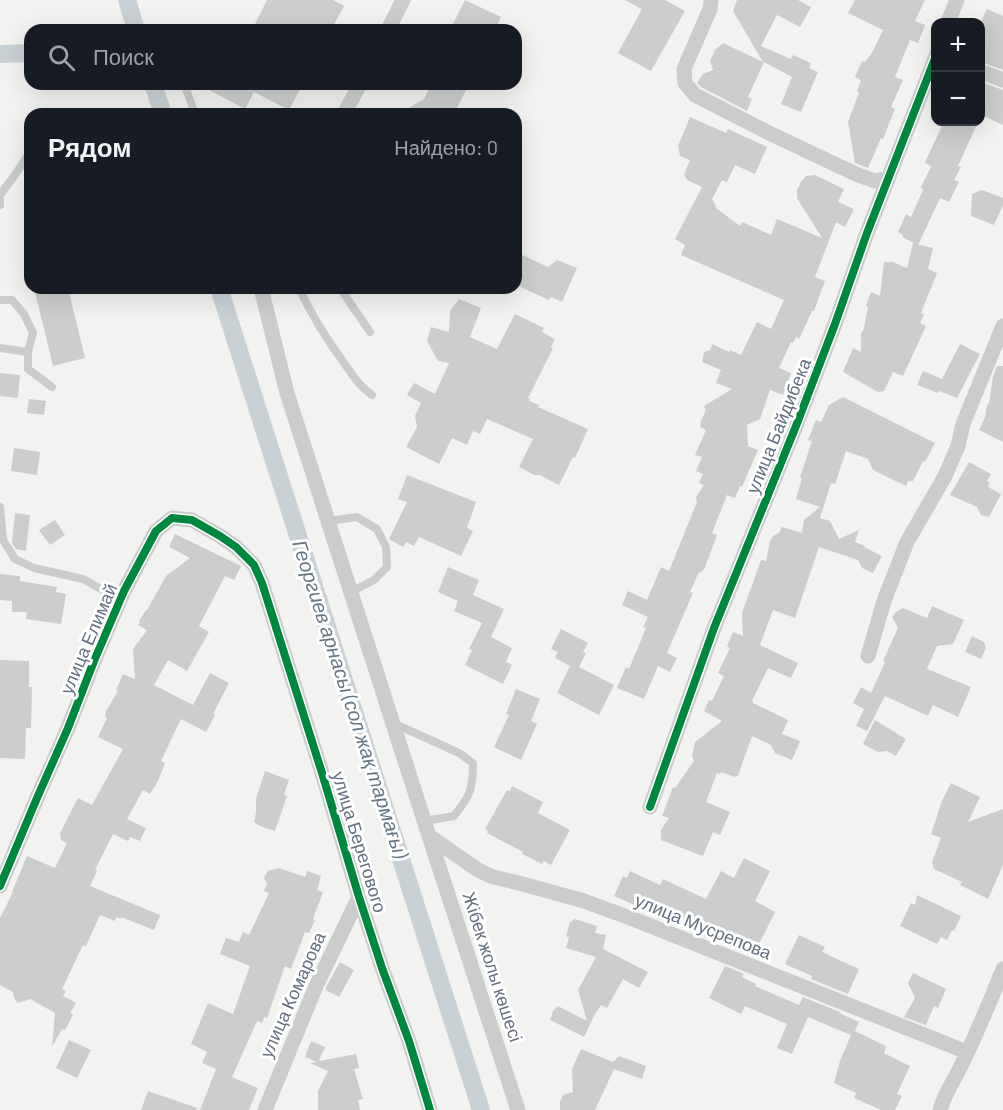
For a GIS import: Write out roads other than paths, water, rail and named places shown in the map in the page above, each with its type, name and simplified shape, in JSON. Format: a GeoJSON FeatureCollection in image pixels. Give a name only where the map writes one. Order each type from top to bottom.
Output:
{"type":"FeatureCollection","features":[{"type":"Feature","properties":{"kind":"street"},"geometry":{"type":"LineString","coordinates":[[391,24],[403,0]]}},
{"type":"Feature","properties":{"kind":"street"},"geometry":{"type":"LineString","coordinates":[[711,0],[710,9],[684,69],[685,83],[695,95],[858,175],[875,181],[888,179]]}},
{"type":"Feature","properties":{"kind":"street"},"geometry":{"type":"LineString","coordinates":[[950,18],[957,0]]}},
{"type":"Feature","properties":{"kind":"street","name":"улица Байдибека"},"geometry":{"type":"LineString","coordinates":[[650,807],[714,628],[796,426],[867,233],[931,69]]}},
{"type":"Feature","properties":{"kind":"street"},"geometry":{"type":"LineString","coordinates":[[983,72],[1003,80]]}},
{"type":"Feature","properties":{"kind":"street"},"geometry":{"type":"LineString","coordinates":[[347,108],[357,90]]}},
{"type":"Feature","properties":{"kind":"street","name":"Жібек жолы көшесі"},"geometry":{"type":"LineString","coordinates":[[262,294],[287,393],[518,1110]]}},
{"type":"Feature","properties":{"kind":"street"},"geometry":{"type":"LineString","coordinates":[[868,656],[884,601],[907,542],[945,476],[958,446],[963,424],[1003,326]]}},
{"type":"Feature","properties":{"kind":"street","name":"улица Елимай"},"geometry":{"type":"LineString","coordinates":[[0,886],[121,600],[156,531],[172,518],[192,520],[236,547],[254,565],[262,583]]}},
{"type":"Feature","properties":{"kind":"street","name":"улица Берегового"},"geometry":{"type":"LineString","coordinates":[[262,583],[359,897],[409,1041],[430,1110]]}},
{"type":"Feature","properties":{"kind":"street","name":"улица Мусрепова"},"geometry":{"type":"LineString","coordinates":[[426,828],[478,870],[493,877],[593,905],[967,1052]]}},
{"type":"Feature","properties":{"kind":"street","name":"улица Комарова"},"geometry":{"type":"LineString","coordinates":[[265,1110],[316,986],[359,897]]}},
{"type":"Feature","properties":{"kind":"street"},"geometry":{"type":"LineString","coordinates":[[940,1110],[943,1099],[988,1007],[1003,969]]}},
{"type":"Feature","properties":{"kind":"lane"},"geometry":{"type":"LineString","coordinates":[[186,90],[193,108]]}},
{"type":"Feature","properties":{"kind":"lane"},"geometry":{"type":"LineString","coordinates":[[0,195],[24,161]]}},
{"type":"Feature","properties":{"kind":"lane"},"geometry":{"type":"LineString","coordinates":[[0,200],[0,205]]}},
{"type":"Feature","properties":{"kind":"lane"},"geometry":{"type":"LineString","coordinates":[[302,294],[311,314],[332,346],[361,387],[372,395]]}},
{"type":"Feature","properties":{"kind":"lane"},"geometry":{"type":"LineString","coordinates":[[344,294],[370,332]]}},
{"type":"Feature","properties":{"kind":"lane"},"geometry":{"type":"LineString","coordinates":[[0,300],[12,300],[24,314],[33,333],[28,352],[28,369],[52,387]]}},
{"type":"Feature","properties":{"kind":"lane"},"geometry":{"type":"LineString","coordinates":[[0,348],[28,352]]}},
{"type":"Feature","properties":{"kind":"lane"},"geometry":{"type":"LineString","coordinates":[[0,507],[3,540],[15,559],[34,568],[83,579],[121,600]]}},
{"type":"Feature","properties":{"kind":"lane"},"geometry":{"type":"LineString","coordinates":[[328,521],[357,517],[377,529],[386,547],[387,567],[374,580],[351,592]]}},
{"type":"Feature","properties":{"kind":"lane"},"geometry":{"type":"LineString","coordinates":[[392,722],[459,753],[473,763],[469,797],[454,816],[426,828]]}},
{"type":"Feature","properties":{"kind":"waterway","name":"Георгиев арнасы (сол жақ тармағы)"},"geometry":{"type":"LineString","coordinates":[[127,0],[134,24]]}},
{"type":"Feature","properties":{"kind":"waterway"},"geometry":{"type":"LineString","coordinates":[[0,54],[24,53]]}},
{"type":"Feature","properties":{"kind":"waterway","name":"Георгиев арнасы (сол жақ тармағы)"},"geometry":{"type":"LineString","coordinates":[[155,90],[161,108]]}},
{"type":"Feature","properties":{"kind":"waterway","name":"Георгиев арнасы (сол жақ тармағы)"},"geometry":{"type":"LineString","coordinates":[[221,294],[481,1110]]}}]}
